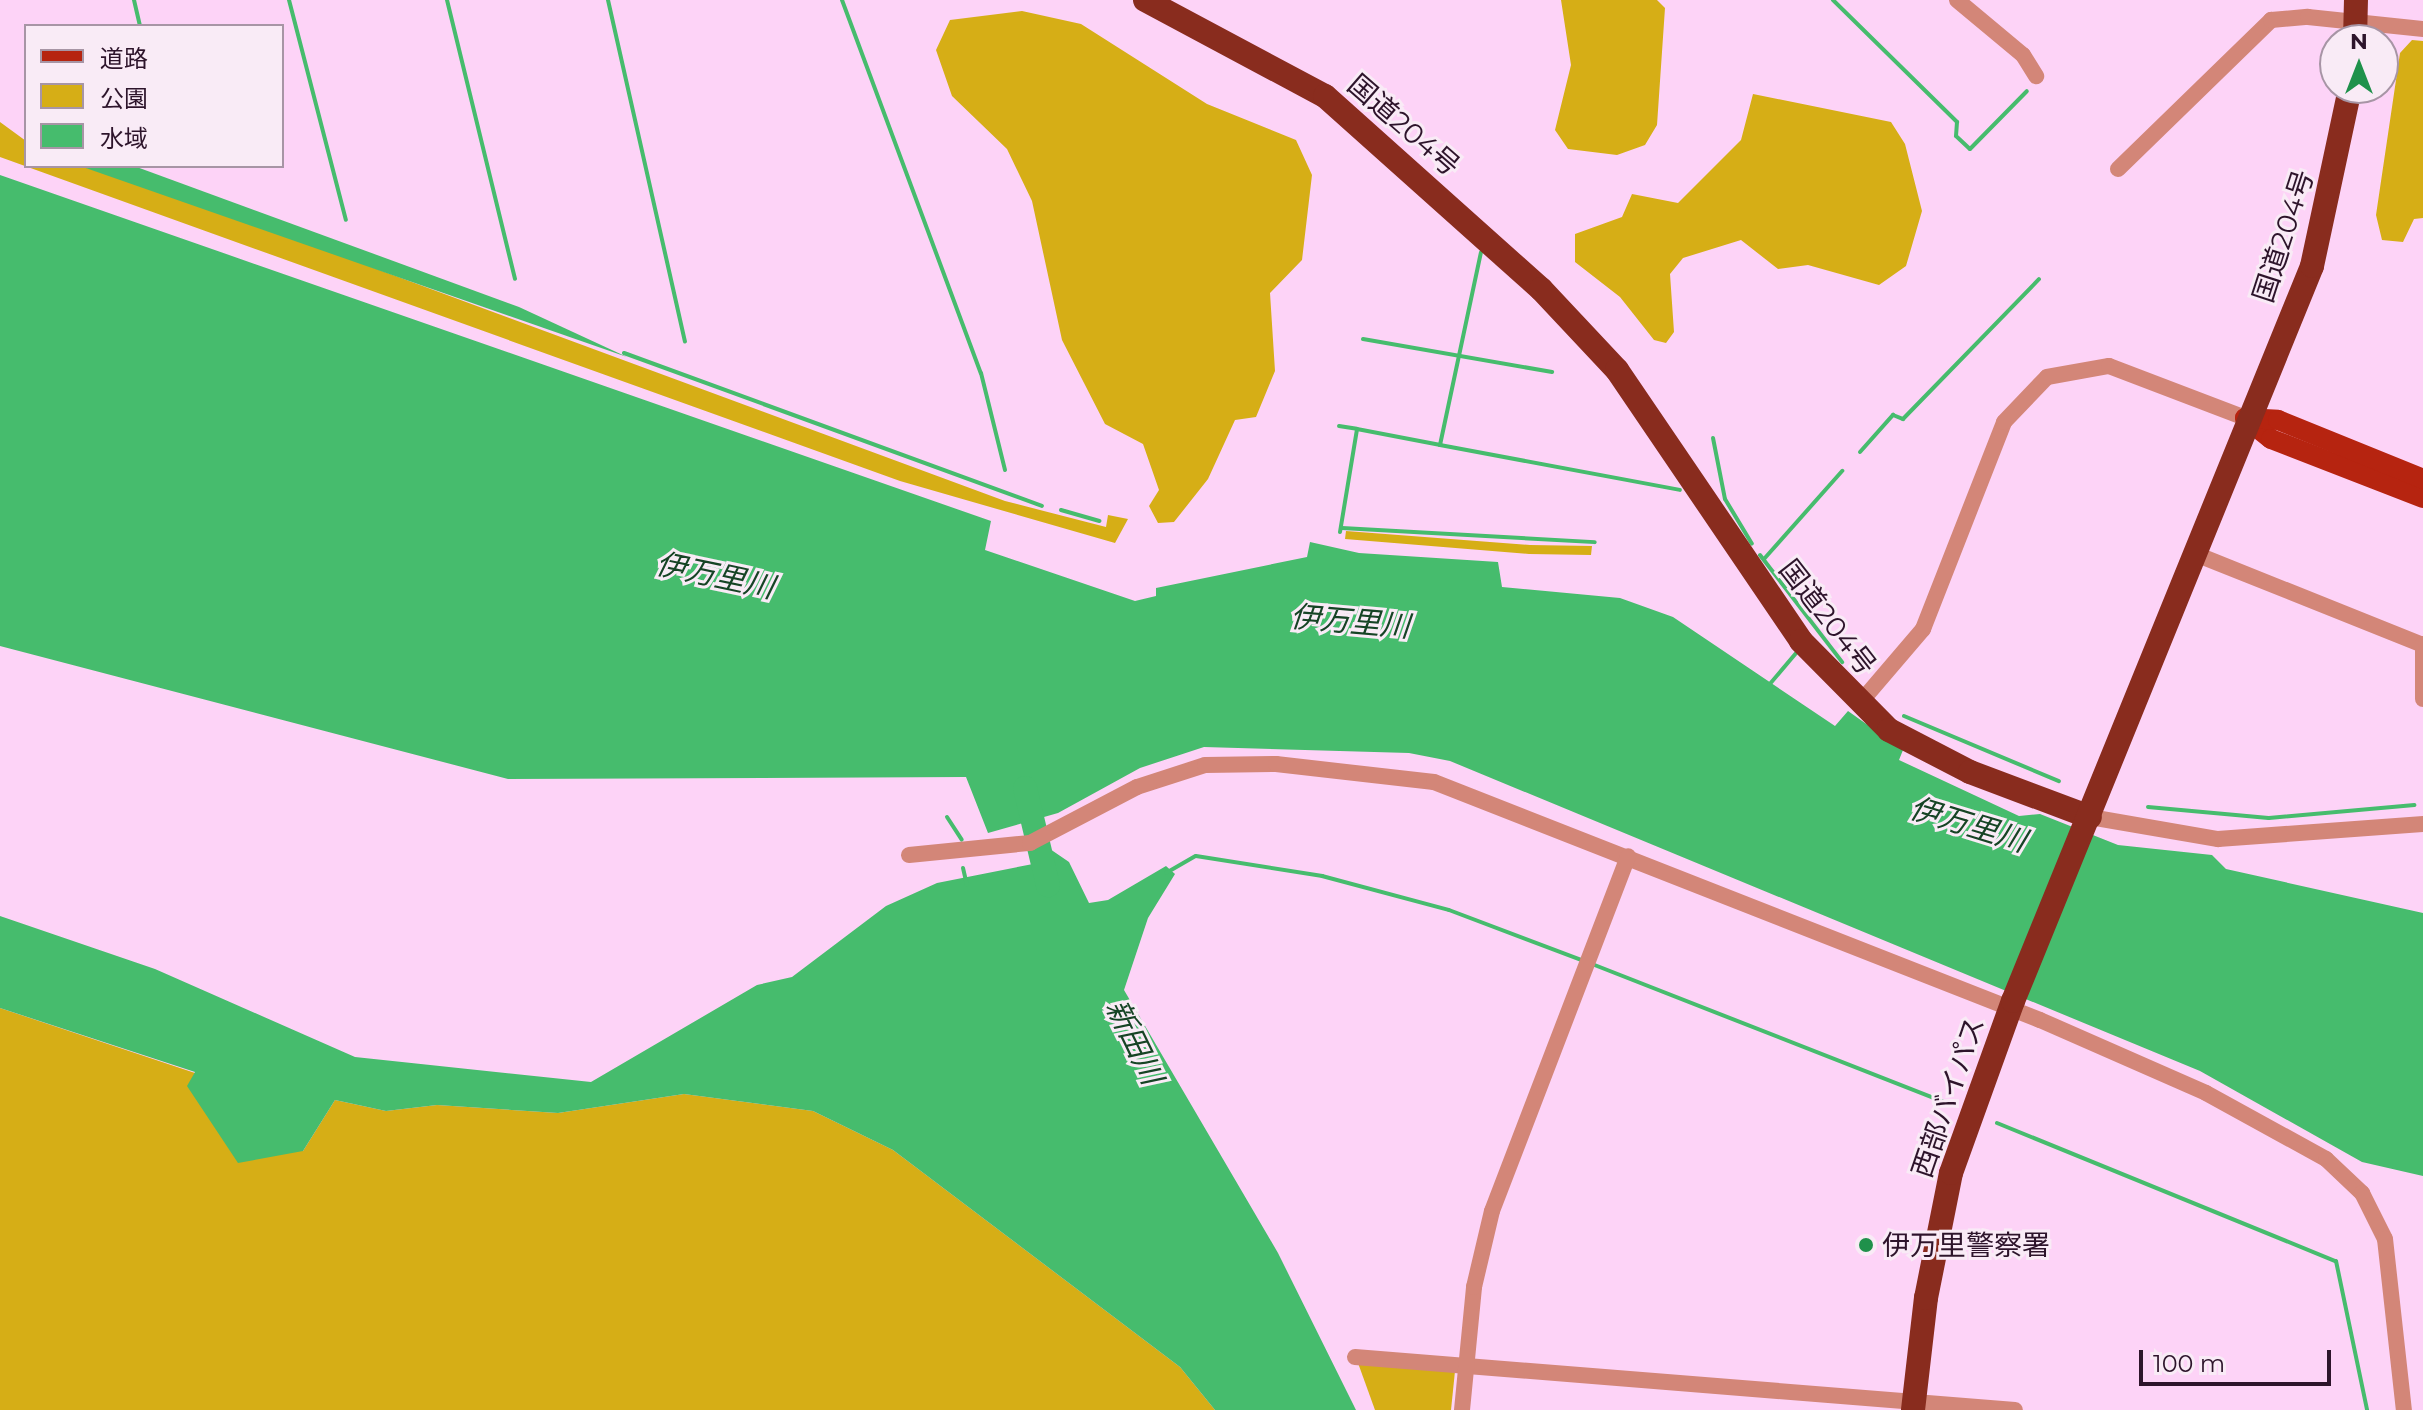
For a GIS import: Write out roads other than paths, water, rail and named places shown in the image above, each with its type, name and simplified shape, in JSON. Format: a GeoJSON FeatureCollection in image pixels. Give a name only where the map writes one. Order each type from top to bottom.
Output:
{"type":"FeatureCollection","features":[{"type":"Feature","properties":{"kind":"highway","name":"国道204号"},"geometry":{"type":"LineString","coordinates":[[1145,0],[1325,96],[1541,289],[1617,370],[1801,641],[1859,704],[1923,751],[2085,827],[2245,418],[2312,266],[2347,104]]}},
{"type":"Feature","properties":{"kind":"highway","name":"西部バイパス"},"geometry":{"type":"LineString","coordinates":[[1913,1406],[1935,1237],[2011,1005],[2085,827]]}},
{"type":"Feature","properties":{"kind":"main road"},"geometry":{"type":"LineString","coordinates":[[2245,418],[2278,420],[2423,479]]}},
{"type":"Feature","properties":{"kind":"main road"},"geometry":{"type":"LineString","coordinates":[[2245,418],[2271,439],[2423,498]]}},
{"type":"Feature","properties":{"kind":"street"},"geometry":{"type":"LineString","coordinates":[[1957,0],[2023,55],[2036,76]]}},
{"type":"Feature","properties":{"kind":"street"},"geometry":{"type":"LineString","coordinates":[[2118,169],[2271,20],[2356,21],[2423,29]]}},
{"type":"Feature","properties":{"kind":"street"},"geometry":{"type":"LineString","coordinates":[[1859,704],[1923,629],[2004,422],[2047,377],[2109,366],[2245,418]]}},
{"type":"Feature","properties":{"kind":"street"},"geometry":{"type":"LineString","coordinates":[[2193,553],[2423,644],[2423,699]]}},
{"type":"Feature","properties":{"kind":"street"},"geometry":{"type":"LineString","coordinates":[[909,855],[1030,843],[1056,834],[1137,787],[1240,762],[1434,782],[2011,1005],[2206,1093],[2345,1173],[2385,1239],[2404,1410]]}},
{"type":"Feature","properties":{"kind":"street"},"geometry":{"type":"LineString","coordinates":[[2085,827],[2218,839],[2423,824]]}},
{"type":"Feature","properties":{"kind":"street"},"geometry":{"type":"LineString","coordinates":[[1462,1410],[1466,1365],[1492,1211],[1628,856]]}},
{"type":"Feature","properties":{"kind":"street"},"geometry":{"type":"LineString","coordinates":[[1355,1357],[1913,1406],[2015,1410]]}},
{"type":"Feature","properties":{"kind":"water"},"geometry":{"type":"Polygon","coordinates":[[[86,168],[139,168],[519,307],[627,357],[86,168]]]}},
{"type":"Feature","properties":{"kind":"water","name":"伊万里川"},"geometry":{"type":"Polygon","coordinates":[[[0,175],[991,521],[985,550],[1135,601],[1156,596],[1156,588],[1307,557],[1310,542],[1359,553],[1498,562],[1502,587],[1620,598],[1673,617],[1835,726],[1848,711],[1903,750],[1899,760],[2019,816],[2040,814],[2118,845],[2212,855],[2226,869],[2423,913],[2423,1176],[2362,1162],[2200,1071],[1450,761],[1409,753],[1204,747],[1140,768],[1058,813],[988,833],[966,777],[508,779],[0,646],[0,175]]]}},
{"type":"Feature","properties":{"kind":"water"},"geometry":{"type":"Polygon","coordinates":[[[1050,849],[1069,862],[1089,903],[1108,900],[1166,866],[1175,874],[1148,918],[1124,990],[1278,1253],[1356,1410],[1215,1410],[1180,1367],[893,1150],[813,1111],[684,1094],[558,1113],[437,1105],[386,1111],[335,1100],[303,1151],[238,1163],[187,1086],[195,1072],[0,1008],[0,916],[155,969],[355,1057],[591,1082],[757,985],[792,977],[886,906],[937,883],[1033,864],[1031,857],[1050,849]]]}},
{"type":"Feature","properties":{"kind":"waterway"},"geometry":{"type":"LineString","coordinates":[[134,0],[140,24]]}},
{"type":"Feature","properties":{"kind":"waterway"},"geometry":{"type":"LineString","coordinates":[[289,0],[346,220]]}},
{"type":"Feature","properties":{"kind":"waterway"},"geometry":{"type":"LineString","coordinates":[[447,0],[515,279]]}},
{"type":"Feature","properties":{"kind":"waterway"},"geometry":{"type":"LineString","coordinates":[[608,0],[685,341]]}},
{"type":"Feature","properties":{"kind":"waterway"},"geometry":{"type":"LineString","coordinates":[[842,0],[981,373],[1005,470]]}},
{"type":"Feature","properties":{"kind":"waterway"},"geometry":{"type":"LineString","coordinates":[[1833,0],[1957,122],[1956,136],[1970,149],[2027,91]]}},
{"type":"Feature","properties":{"kind":"waterway"},"geometry":{"type":"LineString","coordinates":[[1340,532],[1357,429],[1440,445],[1481,252]]}},
{"type":"Feature","properties":{"kind":"waterway"},"geometry":{"type":"LineString","coordinates":[[1860,452],[1893,415],[1903,419],[2039,279]]}},
{"type":"Feature","properties":{"kind":"waterway"},"geometry":{"type":"LineString","coordinates":[[1363,339],[1552,372]]}},
{"type":"Feature","properties":{"kind":"waterway"},"geometry":{"type":"LineString","coordinates":[[624,353],[1042,506]]}},
{"type":"Feature","properties":{"kind":"waterway"},"geometry":{"type":"LineString","coordinates":[[1339,426],[1357,429]]}},
{"type":"Feature","properties":{"kind":"waterway"},"geometry":{"type":"LineString","coordinates":[[1713,438],[1725,499],[1752,544]]}},
{"type":"Feature","properties":{"kind":"waterway"},"geometry":{"type":"LineString","coordinates":[[1440,445],[1680,490]]}},
{"type":"Feature","properties":{"kind":"waterway"},"geometry":{"type":"LineString","coordinates":[[1764,559],[1842,471]]}},
{"type":"Feature","properties":{"kind":"waterway"},"geometry":{"type":"LineString","coordinates":[[1061,510],[1099,521]]}},
{"type":"Feature","properties":{"kind":"waterway"},"geometry":{"type":"LineString","coordinates":[[1342,528],[1595,542]]}},
{"type":"Feature","properties":{"kind":"waterway"},"geometry":{"type":"LineString","coordinates":[[1760,555],[1842,662]]}},
{"type":"Feature","properties":{"kind":"waterway"},"geometry":{"type":"LineString","coordinates":[[1769,685],[1796,653]]}},
{"type":"Feature","properties":{"kind":"waterway"},"geometry":{"type":"LineString","coordinates":[[1904,716],[2059,781]]}},
{"type":"Feature","properties":{"kind":"waterway","name":"新田川"},"geometry":{"type":"LineString","coordinates":[[1025,788],[1048,885]]}},
{"type":"Feature","properties":{"kind":"waterway"},"geometry":{"type":"LineString","coordinates":[[2148,807],[2269,818],[2414,805]]}},
{"type":"Feature","properties":{"kind":"waterway"},"geometry":{"type":"LineString","coordinates":[[947,817],[962,840]]}},
{"type":"Feature","properties":{"kind":"waterway"},"geometry":{"type":"LineString","coordinates":[[1166,873],[1196,856],[1322,876],[1449,910],[1584,961]]}},
{"type":"Feature","properties":{"kind":"waterway"},"geometry":{"type":"LineString","coordinates":[[963,868],[967,885]]}},
{"type":"Feature","properties":{"kind":"waterway"},"geometry":{"type":"LineString","coordinates":[[1592,964],[1951,1105]]}},
{"type":"Feature","properties":{"kind":"waterway"},"geometry":{"type":"LineString","coordinates":[[1997,1123],[2336,1261],[2367,1410]]}},
{"type":"Feature","properties":{"kind":"place","name":"伊万里警察署"},"geometry":{"type":"Point","coordinates":[1866,1245]}}]}
